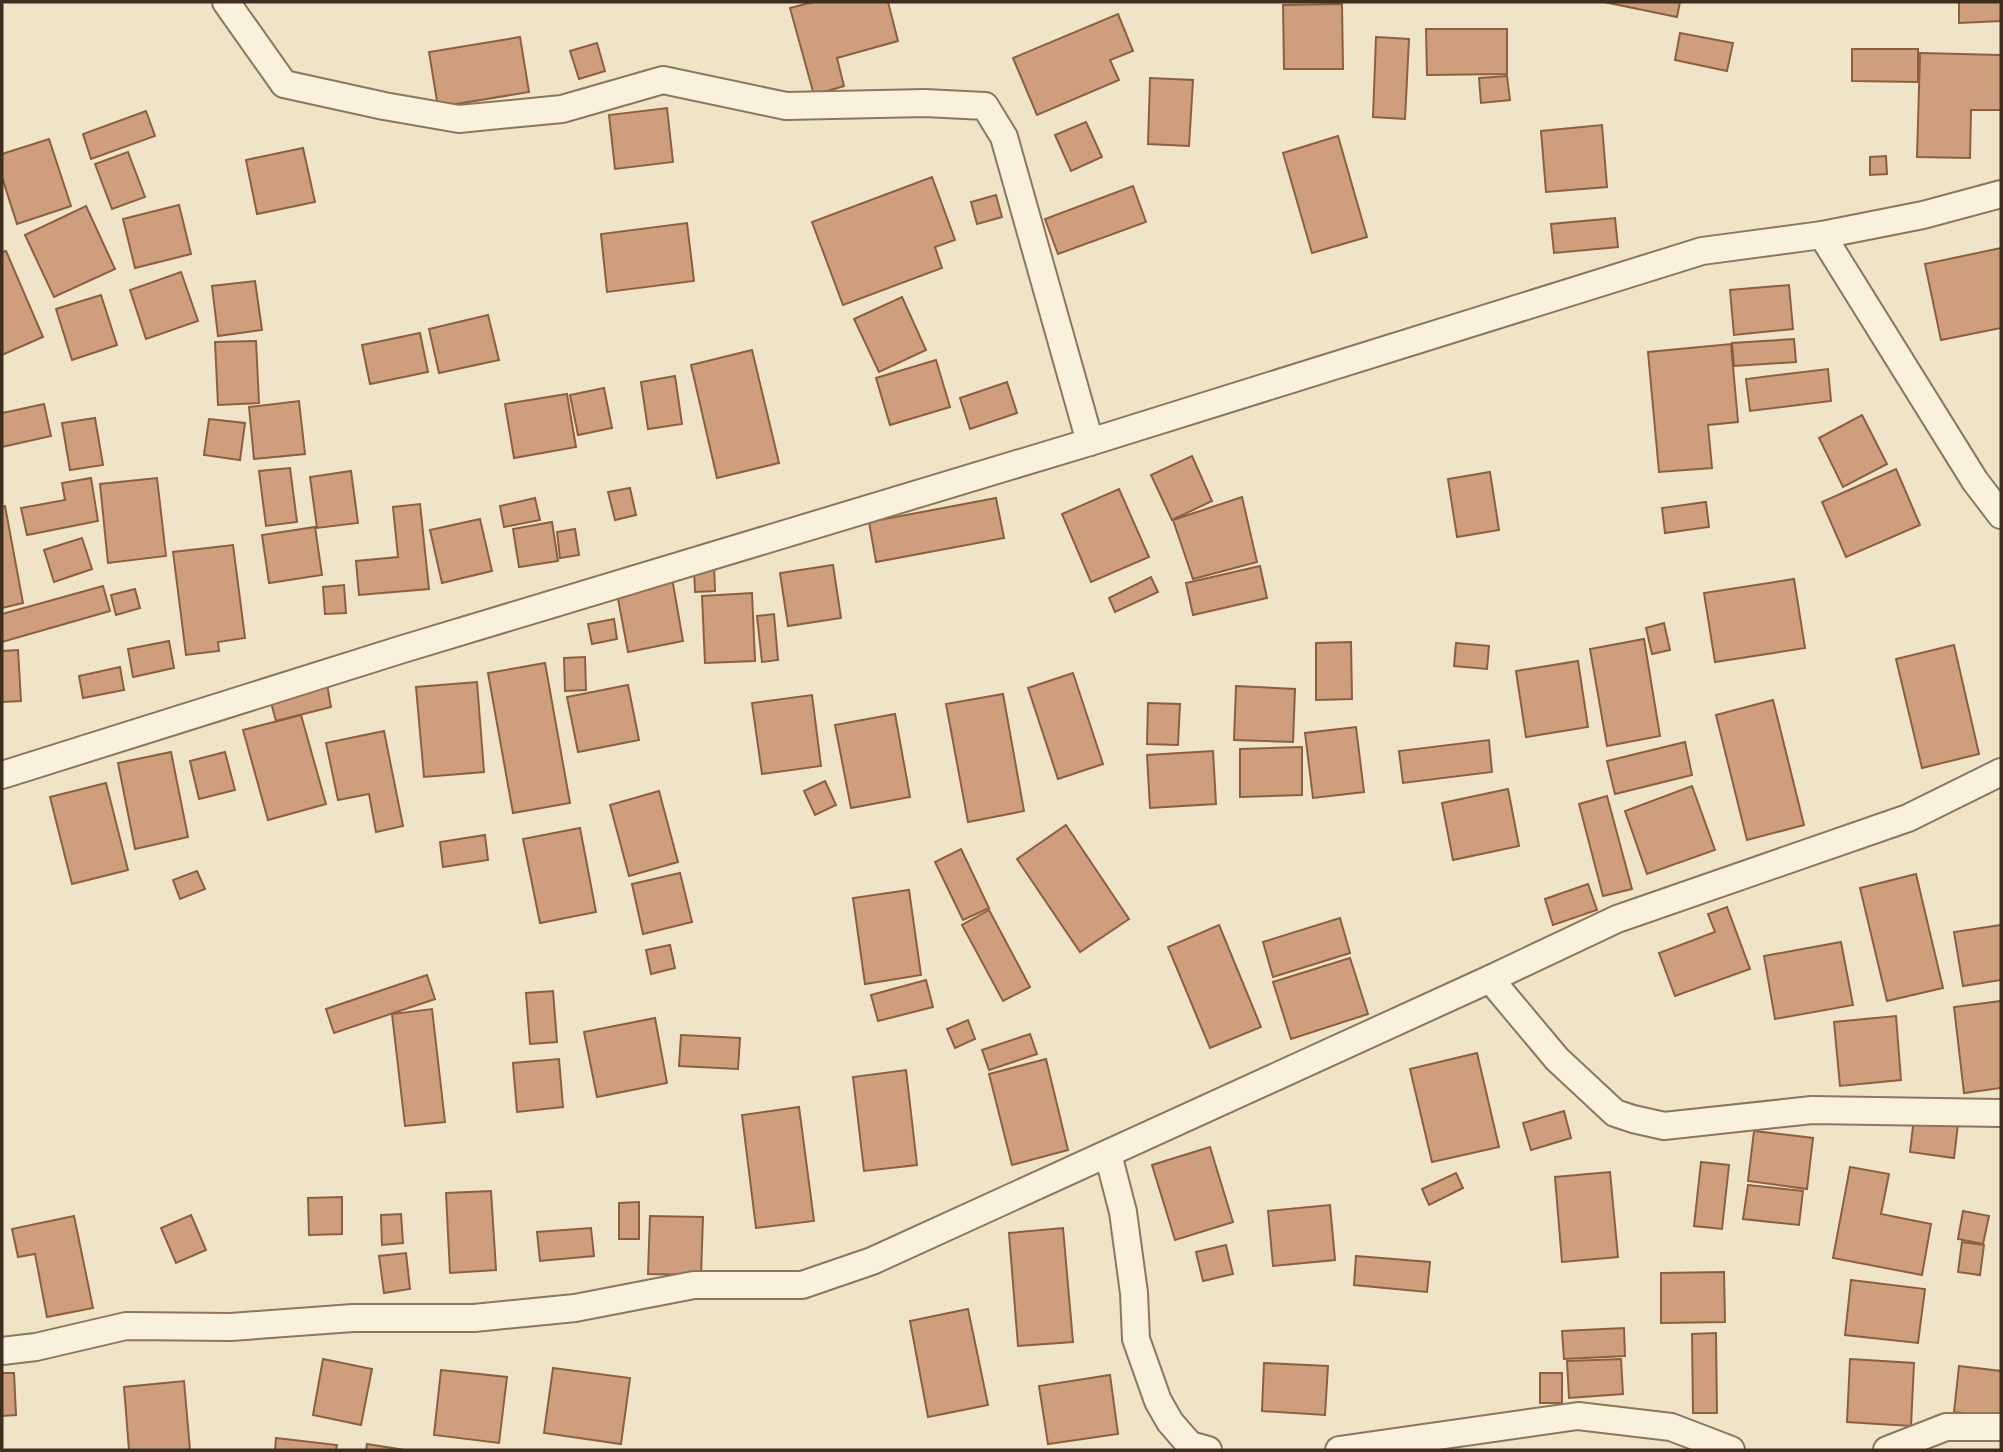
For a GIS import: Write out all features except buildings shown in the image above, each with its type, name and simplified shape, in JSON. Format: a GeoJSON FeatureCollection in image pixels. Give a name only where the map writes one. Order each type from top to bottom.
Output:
{"type":"FeatureCollection","features":[{"type":"Feature","properties":{"kind":"street"},"geometry":{"type":"LineString","coordinates":[[226,2],[284,84],[458,119],[562,109],[663,80],[786,106],[925,103],[985,106],[1004,137],[1090,442]]}},
{"type":"Feature","properties":{"kind":"street"},"geometry":{"type":"LineString","coordinates":[[2,775],[416,645],[1090,442],[1702,251],[1822,235],[1923,215],[2001,194]]}},
{"type":"Feature","properties":{"kind":"street"},"geometry":{"type":"LineString","coordinates":[[1822,235],[1975,481],[2001,515]]}},
{"type":"Feature","properties":{"kind":"street"},"geometry":{"type":"LineString","coordinates":[[2,1351],[36,1347],[126,1326],[231,1327],[353,1318],[474,1318],[576,1308],[694,1285],[802,1285],[872,1261],[1617,919],[1908,818],[2001,772]]}},
{"type":"Feature","properties":{"kind":"street"},"geometry":{"type":"LineString","coordinates":[[1490,979],[1564,1066],[1615,1113],[1633,1119],[1664,1126],[1812,1110],[2001,1114]]}},
{"type":"Feature","properties":{"kind":"street"},"geometry":{"type":"LineString","coordinates":[[1108,1154],[1123,1212],[1134,1293],[1136,1339],[1158,1401],[1170,1422],[1190,1445],[1208,1450]]}},
{"type":"Feature","properties":{"kind":"street"},"geometry":{"type":"LineString","coordinates":[[1339,1450],[1578,1416],[1671,1427],[1731,1450]]}},
{"type":"Feature","properties":{"kind":"street"},"geometry":{"type":"LineString","coordinates":[[1887,1450],[1946,1427],[2001,1427]]}}]}
